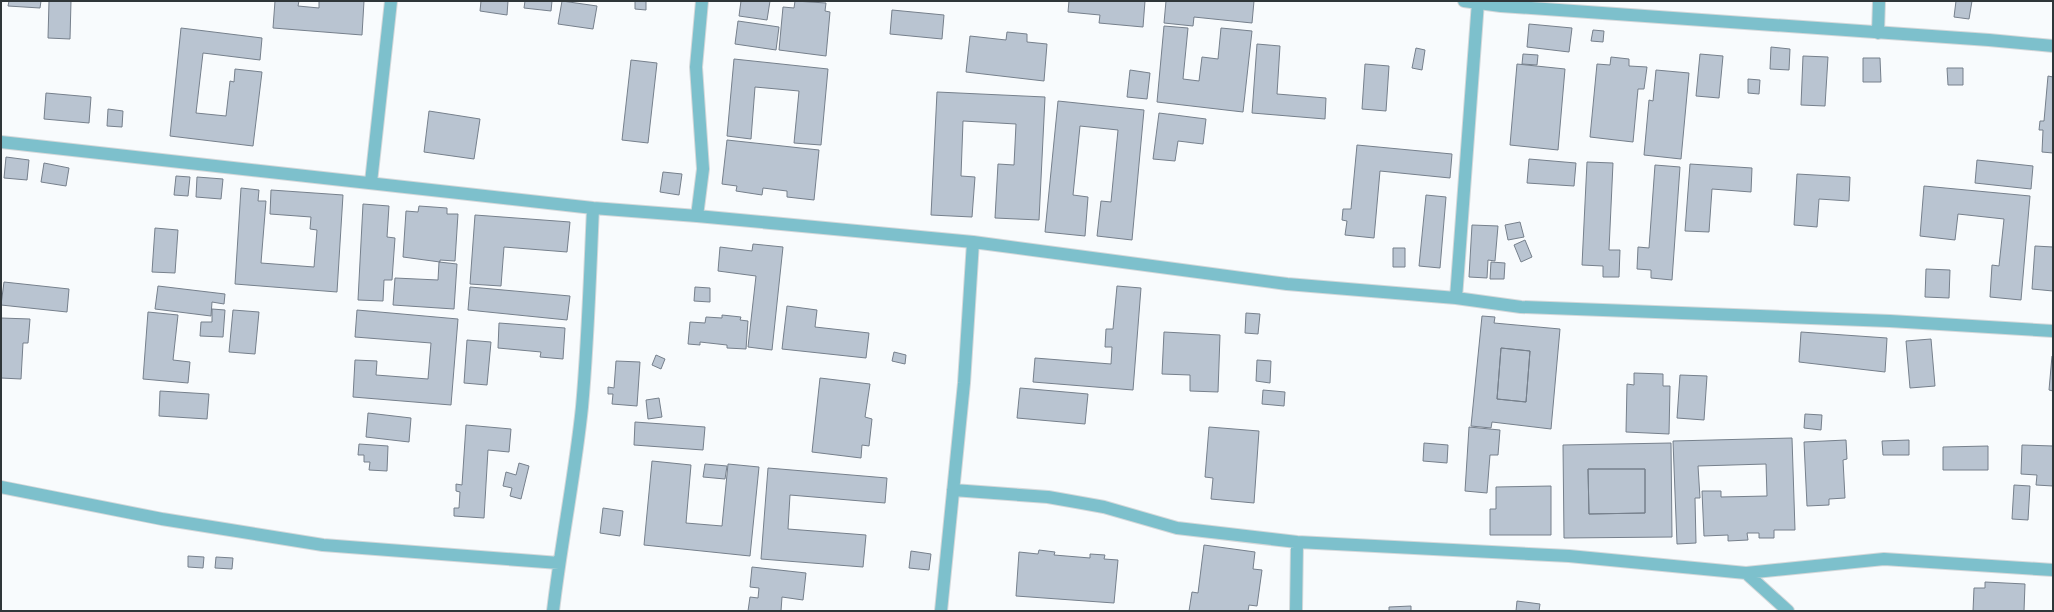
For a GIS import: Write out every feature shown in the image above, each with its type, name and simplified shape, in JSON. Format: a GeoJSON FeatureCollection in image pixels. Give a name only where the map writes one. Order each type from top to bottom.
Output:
{"type":"FeatureCollection","features":[{"type":"Feature","properties":{"kind":"street"},"geometry":{"type":"LineString","coordinates":[[371,182],[391,1]]}},
{"type":"Feature","properties":{"kind":"street"},"geometry":{"type":"LineString","coordinates":[[698,216],[703,169],[696,67],[702,1]]}},
{"type":"Feature","properties":{"kind":"street"},"geometry":{"type":"LineString","coordinates":[[1464,1],[2053,46]]}},
{"type":"Feature","properties":{"kind":"street"},"geometry":{"type":"LineString","coordinates":[[1878,33],[1879,1]]}},
{"type":"Feature","properties":{"kind":"street"},"geometry":{"type":"LineString","coordinates":[[1456,298],[1478,2]]}},
{"type":"Feature","properties":{"kind":"street"},"geometry":{"type":"LineString","coordinates":[[1,142],[371,182],[593,208],[698,216],[973,242],[1287,284],[1456,298],[1521,307],[1890,321],[2053,331]]}},
{"type":"Feature","properties":{"kind":"street"},"geometry":{"type":"LineString","coordinates":[[553,611],[558,563],[582,408],[593,208]]}},
{"type":"Feature","properties":{"kind":"street"},"geometry":{"type":"LineString","coordinates":[[942,611],[964,383],[973,242]]}},
{"type":"Feature","properties":{"kind":"street"},"geometry":{"type":"LineString","coordinates":[[1,487],[162,518],[323,545],[558,563]]}},
{"type":"Feature","properties":{"kind":"street"},"geometry":{"type":"LineString","coordinates":[[953,490],[1048,497],[1104,507],[1178,528],[1297,542],[1570,556],[1746,573],[1884,559],[2053,570]]}},
{"type":"Feature","properties":{"kind":"street"},"geometry":{"type":"LineString","coordinates":[[1296,611],[1297,542]]}},
{"type":"Feature","properties":{"kind":"street"},"geometry":{"type":"LineString","coordinates":[[1746,573],[1788,611]]}},
{"type":"Feature","properties":{"kind":"building"},"geometry":{"type":"Polygon","coordinates":[[[9,1],[41,1],[40,8],[8,6],[9,1]]]}},
{"type":"Feature","properties":{"kind":"building"},"geometry":{"type":"Polygon","coordinates":[[[49,1],[71,1],[70,39],[48,38],[49,1]]]}},
{"type":"Feature","properties":{"kind":"building"},"geometry":{"type":"Polygon","coordinates":[[[275,1],[299,1],[298,6],[319,8],[319,1],[364,1],[362,35],[273,28],[275,1]]]}},
{"type":"Feature","properties":{"kind":"building"},"geometry":{"type":"Polygon","coordinates":[[[481,1],[508,1],[507,15],[480,11],[481,1]]]}},
{"type":"Feature","properties":{"kind":"building"},"geometry":{"type":"Polygon","coordinates":[[[525,1],[552,1],[551,11],[524,8],[525,1]]]}},
{"type":"Feature","properties":{"kind":"building"},"geometry":{"type":"Polygon","coordinates":[[[562,1],[597,6],[593,29],[558,24],[562,1]]]}},
{"type":"Feature","properties":{"kind":"building"},"geometry":{"type":"Polygon","coordinates":[[[635,1],[646,1],[646,10],[635,9],[635,1]]]}},
{"type":"Feature","properties":{"kind":"building"},"geometry":{"type":"Polygon","coordinates":[[[741,1],[770,1],[767,20],[739,16],[741,1]]]}},
{"type":"Feature","properties":{"kind":"building"},"geometry":{"type":"Polygon","coordinates":[[[795,1],[826,3],[825,11],[830,12],[826,56],[779,50],[783,7],[794,8],[795,1]]]}},
{"type":"Feature","properties":{"kind":"building"},"geometry":{"type":"Polygon","coordinates":[[[1069,1],[1145,1],[1143,27],[1099,23],[1100,15],[1068,12],[1069,1]]]}},
{"type":"Feature","properties":{"kind":"building"},"geometry":{"type":"Polygon","coordinates":[[[1166,1],[1254,1],[1252,23],[1194,17],[1193,26],[1164,23],[1166,1]]]}},
{"type":"Feature","properties":{"kind":"building"},"geometry":{"type":"Polygon","coordinates":[[[1956,1],[1972,1],[1969,19],[1954,17],[1956,1]]]}},
{"type":"Feature","properties":{"kind":"building"},"geometry":{"type":"Polygon","coordinates":[[[892,10],[944,15],[942,39],[890,34],[892,10]]]}},
{"type":"Feature","properties":{"kind":"building"},"geometry":{"type":"Polygon","coordinates":[[[738,21],[779,27],[776,50],[735,44],[738,21]]]}},
{"type":"Feature","properties":{"kind":"building"},"geometry":{"type":"Polygon","coordinates":[[[1529,24],[1572,28],[1569,52],[1527,47],[1529,24]]]}},
{"type":"Feature","properties":{"kind":"building"},"geometry":{"type":"Polygon","coordinates":[[[1164,26],[1188,28],[1183,79],[1199,81],[1202,57],[1218,59],[1221,28],[1252,31],[1243,112],[1157,102],[1164,26]]]}},
{"type":"Feature","properties":{"kind":"building"},"geometry":{"type":"Polygon","coordinates":[[[181,28],[262,38],[260,60],[203,53],[196,113],[226,116],[230,81],[234,82],[235,69],[262,72],[253,146],[170,136],[181,28]]]}},
{"type":"Feature","properties":{"kind":"building"},"geometry":{"type":"Polygon","coordinates":[[[1593,30],[1604,31],[1603,42],[1591,41],[1593,30]]]}},
{"type":"Feature","properties":{"kind":"building"},"geometry":{"type":"Polygon","coordinates":[[[1007,32],[1027,34],[1027,42],[1047,44],[1044,81],[966,72],[970,36],[1006,40],[1007,32]]]}},
{"type":"Feature","properties":{"kind":"building"},"geometry":{"type":"Polygon","coordinates":[[[1257,44],[1280,46],[1277,94],[1326,98],[1325,119],[1252,113],[1257,44]]]}},
{"type":"Feature","properties":{"kind":"building"},"geometry":{"type":"Polygon","coordinates":[[[1771,47],[1790,49],[1789,70],[1770,69],[1771,47]]]}},
{"type":"Feature","properties":{"kind":"building"},"geometry":{"type":"Polygon","coordinates":[[[1416,48],[1425,50],[1422,70],[1412,68],[1416,48]]]}},
{"type":"Feature","properties":{"kind":"building"},"geometry":{"type":"Polygon","coordinates":[[[1523,54],[1538,55],[1537,65],[1522,64],[1523,54]]]}},
{"type":"Feature","properties":{"kind":"building"},"geometry":{"type":"Polygon","coordinates":[[[1700,54],[1723,56],[1719,98],[1696,96],[1700,54]]]}},
{"type":"Feature","properties":{"kind":"building"},"geometry":{"type":"Polygon","coordinates":[[[1803,56],[1828,57],[1825,106],[1801,105],[1803,56]]]}},
{"type":"Feature","properties":{"kind":"building"},"geometry":{"type":"Polygon","coordinates":[[[1611,57],[1629,59],[1629,66],[1647,67],[1644,89],[1638,89],[1633,142],[1590,137],[1597,64],[1610,65],[1611,57]]]}},
{"type":"Feature","properties":{"kind":"building"},"geometry":{"type":"Polygon","coordinates":[[[1863,58],[1880,58],[1881,82],[1863,82],[1863,58]]]}},
{"type":"Feature","properties":{"kind":"building"},"geometry":{"type":"Polygon","coordinates":[[[734,59],[828,69],[821,145],[794,143],[799,91],[755,87],[751,139],[727,136],[734,59]]]}},
{"type":"Feature","properties":{"kind":"building"},"geometry":{"type":"Polygon","coordinates":[[[631,60],[657,63],[648,143],[622,140],[631,60]]]}},
{"type":"Feature","properties":{"kind":"building"},"geometry":{"type":"Polygon","coordinates":[[[1365,64],[1389,66],[1386,111],[1362,109],[1365,64]]]}},
{"type":"Feature","properties":{"kind":"building"},"geometry":{"type":"Polygon","coordinates":[[[1517,64],[1565,69],[1558,150],[1510,145],[1517,64]]]}},
{"type":"Feature","properties":{"kind":"building"},"geometry":{"type":"Polygon","coordinates":[[[1947,68],[1963,68],[1963,85],[1948,85],[1947,68]]]}},
{"type":"Feature","properties":{"kind":"building"},"geometry":{"type":"Polygon","coordinates":[[[1130,70],[1150,73],[1147,99],[1127,97],[1130,70]]]}},
{"type":"Feature","properties":{"kind":"building"},"geometry":{"type":"Polygon","coordinates":[[[1656,70],[1689,73],[1681,159],[1644,155],[1649,100],[1653,101],[1656,70]]]}},
{"type":"Feature","properties":{"kind":"building"},"geometry":{"type":"Polygon","coordinates":[[[2048,76],[2053,77],[2053,153],[2042,152],[2043,130],[2039,130],[2040,121],[2044,121],[2048,76]]]}},
{"type":"Feature","properties":{"kind":"building"},"geometry":{"type":"Polygon","coordinates":[[[1748,79],[1760,80],[1759,94],[1748,93],[1748,79]]]}},
{"type":"Feature","properties":{"kind":"building"},"geometry":{"type":"Polygon","coordinates":[[[937,92],[1045,97],[1039,220],[995,218],[998,164],[1014,165],[1016,124],[963,121],[961,176],[975,177],[972,217],[931,215],[937,92]]]}},
{"type":"Feature","properties":{"kind":"building"},"geometry":{"type":"Polygon","coordinates":[[[46,93],[91,97],[89,123],[44,119],[46,93]]]}},
{"type":"Feature","properties":{"kind":"building"},"geometry":{"type":"Polygon","coordinates":[[[1058,101],[1144,110],[1132,240],[1097,236],[1101,201],[1111,202],[1118,130],[1080,126],[1073,195],[1088,197],[1085,236],[1045,232],[1058,101]]]}},
{"type":"Feature","properties":{"kind":"building"},"geometry":{"type":"Polygon","coordinates":[[[108,109],[123,111],[122,127],[107,126],[108,109]]]}},
{"type":"Feature","properties":{"kind":"building"},"geometry":{"type":"Polygon","coordinates":[[[429,111],[480,119],[474,159],[424,152],[429,111]]]}},
{"type":"Feature","properties":{"kind":"building"},"geometry":{"type":"Polygon","coordinates":[[[1159,113],[1206,119],[1203,144],[1178,141],[1175,161],[1153,159],[1159,113]]]}},
{"type":"Feature","properties":{"kind":"building"},"geometry":{"type":"Polygon","coordinates":[[[727,140],[819,150],[814,200],[787,197],[787,191],[763,188],[762,195],[736,191],[737,186],[722,184],[727,140]]]}},
{"type":"Feature","properties":{"kind":"building"},"geometry":{"type":"Polygon","coordinates":[[[1357,145],[1452,154],[1450,178],[1380,171],[1374,238],[1345,235],[1347,221],[1342,220],[1343,209],[1351,209],[1357,145]]]}},
{"type":"Feature","properties":{"kind":"building"},"geometry":{"type":"Polygon","coordinates":[[[6,157],[29,160],[27,180],[4,178],[6,157]]]}},
{"type":"Feature","properties":{"kind":"building"},"geometry":{"type":"Polygon","coordinates":[[[1529,159],[1576,163],[1574,186],[1527,183],[1529,159]]]}},
{"type":"Feature","properties":{"kind":"building"},"geometry":{"type":"Polygon","coordinates":[[[1977,160],[2033,166],[2031,189],[1975,183],[1977,160]]]}},
{"type":"Feature","properties":{"kind":"building"},"geometry":{"type":"Polygon","coordinates":[[[1587,162],[1613,163],[1609,250],[1620,250],[1619,277],[1603,277],[1603,266],[1582,265],[1587,162]]]}},
{"type":"Feature","properties":{"kind":"building"},"geometry":{"type":"Polygon","coordinates":[[[44,163],[69,168],[66,186],[41,182],[44,163]]]}},
{"type":"Feature","properties":{"kind":"building"},"geometry":{"type":"Polygon","coordinates":[[[1690,164],[1752,168],[1751,192],[1712,189],[1709,232],[1685,231],[1690,164]]]}},
{"type":"Feature","properties":{"kind":"building"},"geometry":{"type":"Polygon","coordinates":[[[1655,165],[1680,167],[1672,280],[1651,278],[1651,270],[1637,269],[1638,247],[1649,248],[1655,165]]]}},
{"type":"Feature","properties":{"kind":"building"},"geometry":{"type":"Polygon","coordinates":[[[663,172],[682,174],[679,195],[660,192],[663,172]]]}},
{"type":"Feature","properties":{"kind":"building"},"geometry":{"type":"Polygon","coordinates":[[[1797,174],[1850,177],[1849,201],[1819,199],[1817,227],[1794,225],[1797,174]]]}},
{"type":"Feature","properties":{"kind":"building"},"geometry":{"type":"Polygon","coordinates":[[[176,176],[190,177],[188,196],[174,195],[176,176]]]}},
{"type":"Feature","properties":{"kind":"building"},"geometry":{"type":"Polygon","coordinates":[[[197,177],[223,179],[221,199],[196,197],[197,177]]]}},
{"type":"Feature","properties":{"kind":"building"},"geometry":{"type":"Polygon","coordinates":[[[1924,186],[2030,196],[2021,300],[1990,297],[1992,265],[1999,266],[2004,219],[1958,214],[1955,240],[1920,236],[1924,186]]]}},
{"type":"Feature","properties":{"kind":"building"},"geometry":{"type":"Polygon","coordinates":[[[241,188],[259,190],[258,201],[266,201],[261,263],[314,267],[317,230],[310,229],[311,217],[270,214],[271,190],[343,195],[337,292],[235,284],[241,188]]]}},
{"type":"Feature","properties":{"kind":"building"},"geometry":{"type":"Polygon","coordinates":[[[1426,195],[1446,197],[1440,268],[1419,266],[1426,195]]]}},
{"type":"Feature","properties":{"kind":"building"},"geometry":{"type":"Polygon","coordinates":[[[363,204],[389,206],[387,237],[395,238],[392,280],[384,280],[383,301],[358,300],[363,204]]]}},
{"type":"Feature","properties":{"kind":"building"},"geometry":{"type":"Polygon","coordinates":[[[419,206],[447,208],[447,214],[458,214],[455,261],[440,260],[440,262],[403,257],[406,211],[418,212],[419,206]]]}},
{"type":"Feature","properties":{"kind":"building"},"geometry":{"type":"Polygon","coordinates":[[[475,215],[570,222],[567,252],[504,247],[501,286],[470,284],[475,215]]]}},
{"type":"Feature","properties":{"kind":"building"},"geometry":{"type":"Polygon","coordinates":[[[1520,222],[1524,237],[1508,240],[1505,225],[1520,222]]]}},
{"type":"Feature","properties":{"kind":"building"},"geometry":{"type":"Polygon","coordinates":[[[1472,225],[1498,226],[1495,261],[1488,260],[1487,278],[1469,277],[1472,225]]]}},
{"type":"Feature","properties":{"kind":"building"},"geometry":{"type":"Polygon","coordinates":[[[155,228],[178,230],[175,273],[152,272],[155,228]]]}},
{"type":"Feature","properties":{"kind":"building"},"geometry":{"type":"Polygon","coordinates":[[[1525,240],[1532,257],[1521,262],[1514,245],[1525,240]]]}},
{"type":"Feature","properties":{"kind":"building"},"geometry":{"type":"Polygon","coordinates":[[[753,244],[783,247],[772,350],[748,347],[756,276],[718,271],[720,247],[752,251],[753,244]]]}},
{"type":"Feature","properties":{"kind":"building"},"geometry":{"type":"Polygon","coordinates":[[[2035,246],[2053,247],[2053,291],[2032,289],[2035,246]]]}},
{"type":"Feature","properties":{"kind":"building"},"geometry":{"type":"Polygon","coordinates":[[[1393,248],[1405,248],[1405,267],[1393,267],[1393,248]]]}},
{"type":"Feature","properties":{"kind":"building"},"geometry":{"type":"Polygon","coordinates":[[[439,262],[457,264],[454,309],[393,305],[395,278],[438,280],[439,262]]]}},
{"type":"Feature","properties":{"kind":"building"},"geometry":{"type":"Polygon","coordinates":[[[1491,262],[1505,263],[1504,279],[1490,279],[1491,262]]]}},
{"type":"Feature","properties":{"kind":"building"},"geometry":{"type":"Polygon","coordinates":[[[1926,269],[1950,270],[1949,298],[1925,297],[1926,269]]]}},
{"type":"Feature","properties":{"kind":"building"},"geometry":{"type":"Polygon","coordinates":[[[4,282],[69,289],[67,312],[1,305],[4,282]]]}},
{"type":"Feature","properties":{"kind":"building"},"geometry":{"type":"Polygon","coordinates":[[[158,286],[225,294],[224,304],[212,302],[211,316],[155,309],[158,286]]]}},
{"type":"Feature","properties":{"kind":"building"},"geometry":{"type":"Polygon","coordinates":[[[1117,286],[1141,288],[1133,390],[1033,382],[1035,358],[1111,364],[1112,347],[1105,347],[1106,329],[1113,329],[1117,286]]]}},
{"type":"Feature","properties":{"kind":"building"},"geometry":{"type":"Polygon","coordinates":[[[470,287],[570,296],[567,320],[468,310],[470,287]]]}},
{"type":"Feature","properties":{"kind":"building"},"geometry":{"type":"Polygon","coordinates":[[[695,287],[710,288],[710,302],[694,301],[695,287]]]}},
{"type":"Feature","properties":{"kind":"building"},"geometry":{"type":"Polygon","coordinates":[[[787,306],[817,310],[815,327],[869,333],[866,358],[782,349],[787,306]]]}},
{"type":"Feature","properties":{"kind":"building"},"geometry":{"type":"Polygon","coordinates":[[[212,309],[225,310],[223,337],[200,336],[201,322],[212,322],[212,309]]]}},
{"type":"Feature","properties":{"kind":"building"},"geometry":{"type":"Polygon","coordinates":[[[233,310],[259,312],[255,354],[229,352],[233,310]]]}},
{"type":"Feature","properties":{"kind":"building"},"geometry":{"type":"Polygon","coordinates":[[[357,310],[458,319],[451,405],[353,397],[355,360],[377,361],[376,375],[428,379],[431,343],[355,337],[357,310]]]}},
{"type":"Feature","properties":{"kind":"building"},"geometry":{"type":"Polygon","coordinates":[[[148,312],[178,315],[173,360],[190,362],[188,383],[143,379],[148,312]]]}},
{"type":"Feature","properties":{"kind":"building"},"geometry":{"type":"Polygon","coordinates":[[[1246,313],[1260,314],[1258,334],[1245,333],[1246,313]]]}},
{"type":"Feature","properties":{"kind":"building"},"geometry":{"type":"Polygon","coordinates":[[[722,315],[741,317],[740,320],[748,321],[746,349],[727,348],[727,345],[700,342],[700,345],[688,344],[690,322],[705,323],[706,317],[722,318],[722,315]]]}},
{"type":"Feature","properties":{"kind":"building"},"geometry":{"type":"Polygon","coordinates":[[[1482,316],[1495,317],[1494,323],[1560,329],[1551,429],[1492,422],[1491,428],[1471,426],[1482,316]],[[1501,348],[1497,399],[1526,402],[1530,351],[1501,348]]]}},
{"type":"Feature","properties":{"kind":"building"},"geometry":{"type":"Polygon","coordinates":[[[1,318],[30,319],[28,343],[23,343],[21,379],[1,378],[1,318]]]}},
{"type":"Feature","properties":{"kind":"building"},"geometry":{"type":"Polygon","coordinates":[[[499,323],[565,328],[563,359],[540,357],[541,352],[498,348],[499,323]]]}},
{"type":"Feature","properties":{"kind":"building"},"geometry":{"type":"Polygon","coordinates":[[[1164,332],[1220,335],[1218,392],[1190,391],[1190,375],[1162,374],[1164,332]]]}},
{"type":"Feature","properties":{"kind":"building"},"geometry":{"type":"Polygon","coordinates":[[[1801,332],[1887,338],[1885,372],[1799,362],[1801,332]]]}},
{"type":"Feature","properties":{"kind":"building"},"geometry":{"type":"Polygon","coordinates":[[[1931,339],[1935,386],[1910,388],[1906,341],[1931,339]]]}},
{"type":"Feature","properties":{"kind":"building"},"geometry":{"type":"Polygon","coordinates":[[[467,340],[491,342],[487,385],[464,383],[467,340]]]}},
{"type":"Feature","properties":{"kind":"building"},"geometry":{"type":"Polygon","coordinates":[[[1501,348],[1530,351],[1526,402],[1497,399],[1501,348]]]}},
{"type":"Feature","properties":{"kind":"building"},"geometry":{"type":"Polygon","coordinates":[[[894,352],[906,355],[905,364],[892,361],[894,352]]]}},
{"type":"Feature","properties":{"kind":"building"},"geometry":{"type":"Polygon","coordinates":[[[656,355],[665,359],[661,369],[652,365],[656,355]]]}},
{"type":"Feature","properties":{"kind":"building"},"geometry":{"type":"Polygon","coordinates":[[[2053,356],[2053,391],[2049,390],[2053,356]]]}},
{"type":"Feature","properties":{"kind":"building"},"geometry":{"type":"Polygon","coordinates":[[[1257,360],[1271,361],[1270,383],[1256,381],[1257,360]]]}},
{"type":"Feature","properties":{"kind":"building"},"geometry":{"type":"Polygon","coordinates":[[[616,361],[640,362],[637,406],[612,404],[613,394],[608,394],[608,387],[614,388],[616,361]]]}},
{"type":"Feature","properties":{"kind":"building"},"geometry":{"type":"Polygon","coordinates":[[[1634,373],[1663,374],[1663,386],[1670,386],[1669,434],[1626,432],[1627,384],[1634,385],[1634,373]]]}},
{"type":"Feature","properties":{"kind":"building"},"geometry":{"type":"Polygon","coordinates":[[[1680,375],[1707,376],[1704,420],[1677,418],[1680,375]]]}},
{"type":"Feature","properties":{"kind":"building"},"geometry":{"type":"Polygon","coordinates":[[[820,378],[870,384],[865,417],[872,419],[869,446],[862,445],[861,458],[812,452],[820,378]]]}},
{"type":"Feature","properties":{"kind":"building"},"geometry":{"type":"Polygon","coordinates":[[[1020,388],[1088,394],[1085,424],[1017,418],[1020,388]]]}},
{"type":"Feature","properties":{"kind":"building"},"geometry":{"type":"Polygon","coordinates":[[[1263,390],[1285,392],[1284,406],[1262,404],[1263,390]]]}},
{"type":"Feature","properties":{"kind":"building"},"geometry":{"type":"Polygon","coordinates":[[[160,391],[209,394],[207,419],[159,416],[160,391]]]}},
{"type":"Feature","properties":{"kind":"building"},"geometry":{"type":"Polygon","coordinates":[[[659,398],[662,417],[648,419],[646,400],[659,398]]]}},
{"type":"Feature","properties":{"kind":"building"},"geometry":{"type":"Polygon","coordinates":[[[368,413],[411,418],[409,442],[366,437],[368,413]]]}},
{"type":"Feature","properties":{"kind":"building"},"geometry":{"type":"Polygon","coordinates":[[[1805,414],[1822,415],[1821,430],[1804,428],[1805,414]]]}},
{"type":"Feature","properties":{"kind":"building"},"geometry":{"type":"Polygon","coordinates":[[[635,422],[705,427],[703,450],[634,445],[635,422]]]}},
{"type":"Feature","properties":{"kind":"building"},"geometry":{"type":"Polygon","coordinates":[[[466,425],[511,429],[509,452],[488,450],[484,518],[454,516],[454,508],[459,508],[460,492],[456,491],[456,484],[462,485],[466,425]]]}},
{"type":"Feature","properties":{"kind":"building"},"geometry":{"type":"Polygon","coordinates":[[[1209,427],[1259,431],[1254,503],[1211,499],[1213,478],[1205,477],[1209,427]]]}},
{"type":"Feature","properties":{"kind":"building"},"geometry":{"type":"Polygon","coordinates":[[[1469,427],[1500,430],[1498,455],[1490,455],[1487,493],[1465,491],[1469,427]]]}},
{"type":"Feature","properties":{"kind":"building"},"geometry":{"type":"Polygon","coordinates":[[[1792,438],[1795,530],[1774,530],[1774,538],[1759,538],[1759,533],[1747,533],[1748,540],[1728,541],[1728,535],[1704,536],[1702,491],[1721,491],[1721,497],[1767,496],[1766,464],[1698,466],[1700,498],[1695,498],[1696,543],[1677,544],[1673,441],[1792,438]]]}},
{"type":"Feature","properties":{"kind":"building"},"geometry":{"type":"Polygon","coordinates":[[[1846,440],[1847,459],[1843,460],[1845,498],[1829,499],[1829,505],[1807,506],[1804,442],[1846,440]]]}},
{"type":"Feature","properties":{"kind":"building"},"geometry":{"type":"Polygon","coordinates":[[[1909,440],[1909,455],[1883,455],[1882,441],[1909,440]]]}},
{"type":"Feature","properties":{"kind":"building"},"geometry":{"type":"Polygon","coordinates":[[[1424,443],[1448,445],[1447,463],[1423,461],[1424,443]]]}},
{"type":"Feature","properties":{"kind":"building"},"geometry":{"type":"Polygon","coordinates":[[[1671,443],[1672,537],[1564,538],[1563,445],[1671,443]],[[1588,469],[1589,514],[1645,513],[1645,469],[1588,469]]]}},
{"type":"Feature","properties":{"kind":"building"},"geometry":{"type":"Polygon","coordinates":[[[359,444],[388,446],[387,471],[369,470],[370,462],[364,462],[364,455],[358,455],[359,444]]]}},
{"type":"Feature","properties":{"kind":"building"},"geometry":{"type":"Polygon","coordinates":[[[2022,445],[2053,446],[2053,486],[2036,485],[2037,475],[2021,474],[2022,445]]]}},
{"type":"Feature","properties":{"kind":"building"},"geometry":{"type":"Polygon","coordinates":[[[1988,446],[1988,470],[1943,470],[1943,447],[1988,446]]]}},
{"type":"Feature","properties":{"kind":"building"},"geometry":{"type":"Polygon","coordinates":[[[652,461],[691,465],[686,523],[722,526],[728,464],[759,467],[750,556],[644,545],[652,461]]]}},
{"type":"Feature","properties":{"kind":"building"},"geometry":{"type":"Polygon","coordinates":[[[519,463],[529,466],[521,499],[510,496],[512,488],[503,486],[506,472],[516,475],[519,463]]]}},
{"type":"Feature","properties":{"kind":"building"},"geometry":{"type":"Polygon","coordinates":[[[705,464],[727,466],[725,479],[703,477],[705,464]]]}},
{"type":"Feature","properties":{"kind":"building"},"geometry":{"type":"Polygon","coordinates":[[[768,468],[887,478],[885,503],[790,495],[788,529],[866,535],[863,567],[761,559],[768,468]]]}},
{"type":"Feature","properties":{"kind":"building"},"geometry":{"type":"Polygon","coordinates":[[[1588,469],[1645,469],[1645,513],[1589,514],[1588,469]]]}},
{"type":"Feature","properties":{"kind":"building"},"geometry":{"type":"Polygon","coordinates":[[[2014,485],[2030,486],[2028,520],[2012,519],[2014,485]]]}},
{"type":"Feature","properties":{"kind":"building"},"geometry":{"type":"Polygon","coordinates":[[[1551,486],[1551,535],[1490,535],[1490,509],[1496,509],[1496,487],[1551,486]]]}},
{"type":"Feature","properties":{"kind":"building"},"geometry":{"type":"Polygon","coordinates":[[[603,508],[623,511],[620,536],[600,533],[603,508]]]}},
{"type":"Feature","properties":{"kind":"building"},"geometry":{"type":"Polygon","coordinates":[[[1204,545],[1255,552],[1253,569],[1262,570],[1257,606],[1249,605],[1248,611],[1189,611],[1192,592],[1198,593],[1204,545]]]}},
{"type":"Feature","properties":{"kind":"building"},"geometry":{"type":"Polygon","coordinates":[[[1039,550],[1055,552],[1054,555],[1090,558],[1090,554],[1105,555],[1104,559],[1118,560],[1114,603],[1016,596],[1019,552],[1038,554],[1039,550]]]}},
{"type":"Feature","properties":{"kind":"building"},"geometry":{"type":"Polygon","coordinates":[[[911,551],[931,554],[929,570],[909,568],[911,551]]]}},
{"type":"Feature","properties":{"kind":"building"},"geometry":{"type":"Polygon","coordinates":[[[188,556],[204,557],[203,568],[188,567],[188,556]]]}},
{"type":"Feature","properties":{"kind":"building"},"geometry":{"type":"Polygon","coordinates":[[[216,557],[233,558],[232,569],[215,568],[216,557]]]}},
{"type":"Feature","properties":{"kind":"building"},"geometry":{"type":"Polygon","coordinates":[[[752,567],[806,573],[803,600],[782,597],[781,611],[748,611],[750,597],[758,598],[759,588],[750,587],[752,567]]]}},
{"type":"Feature","properties":{"kind":"building"},"geometry":{"type":"Polygon","coordinates":[[[1985,582],[2025,584],[2024,611],[1973,611],[1974,588],[1985,588],[1985,582]]]}},
{"type":"Feature","properties":{"kind":"building"},"geometry":{"type":"Polygon","coordinates":[[[1517,601],[1540,604],[1539,611],[1516,611],[1517,601]]]}},
{"type":"Feature","properties":{"kind":"building"},"geometry":{"type":"Polygon","coordinates":[[[1411,606],[1411,611],[1389,611],[1389,607],[1411,606]]]}}]}
